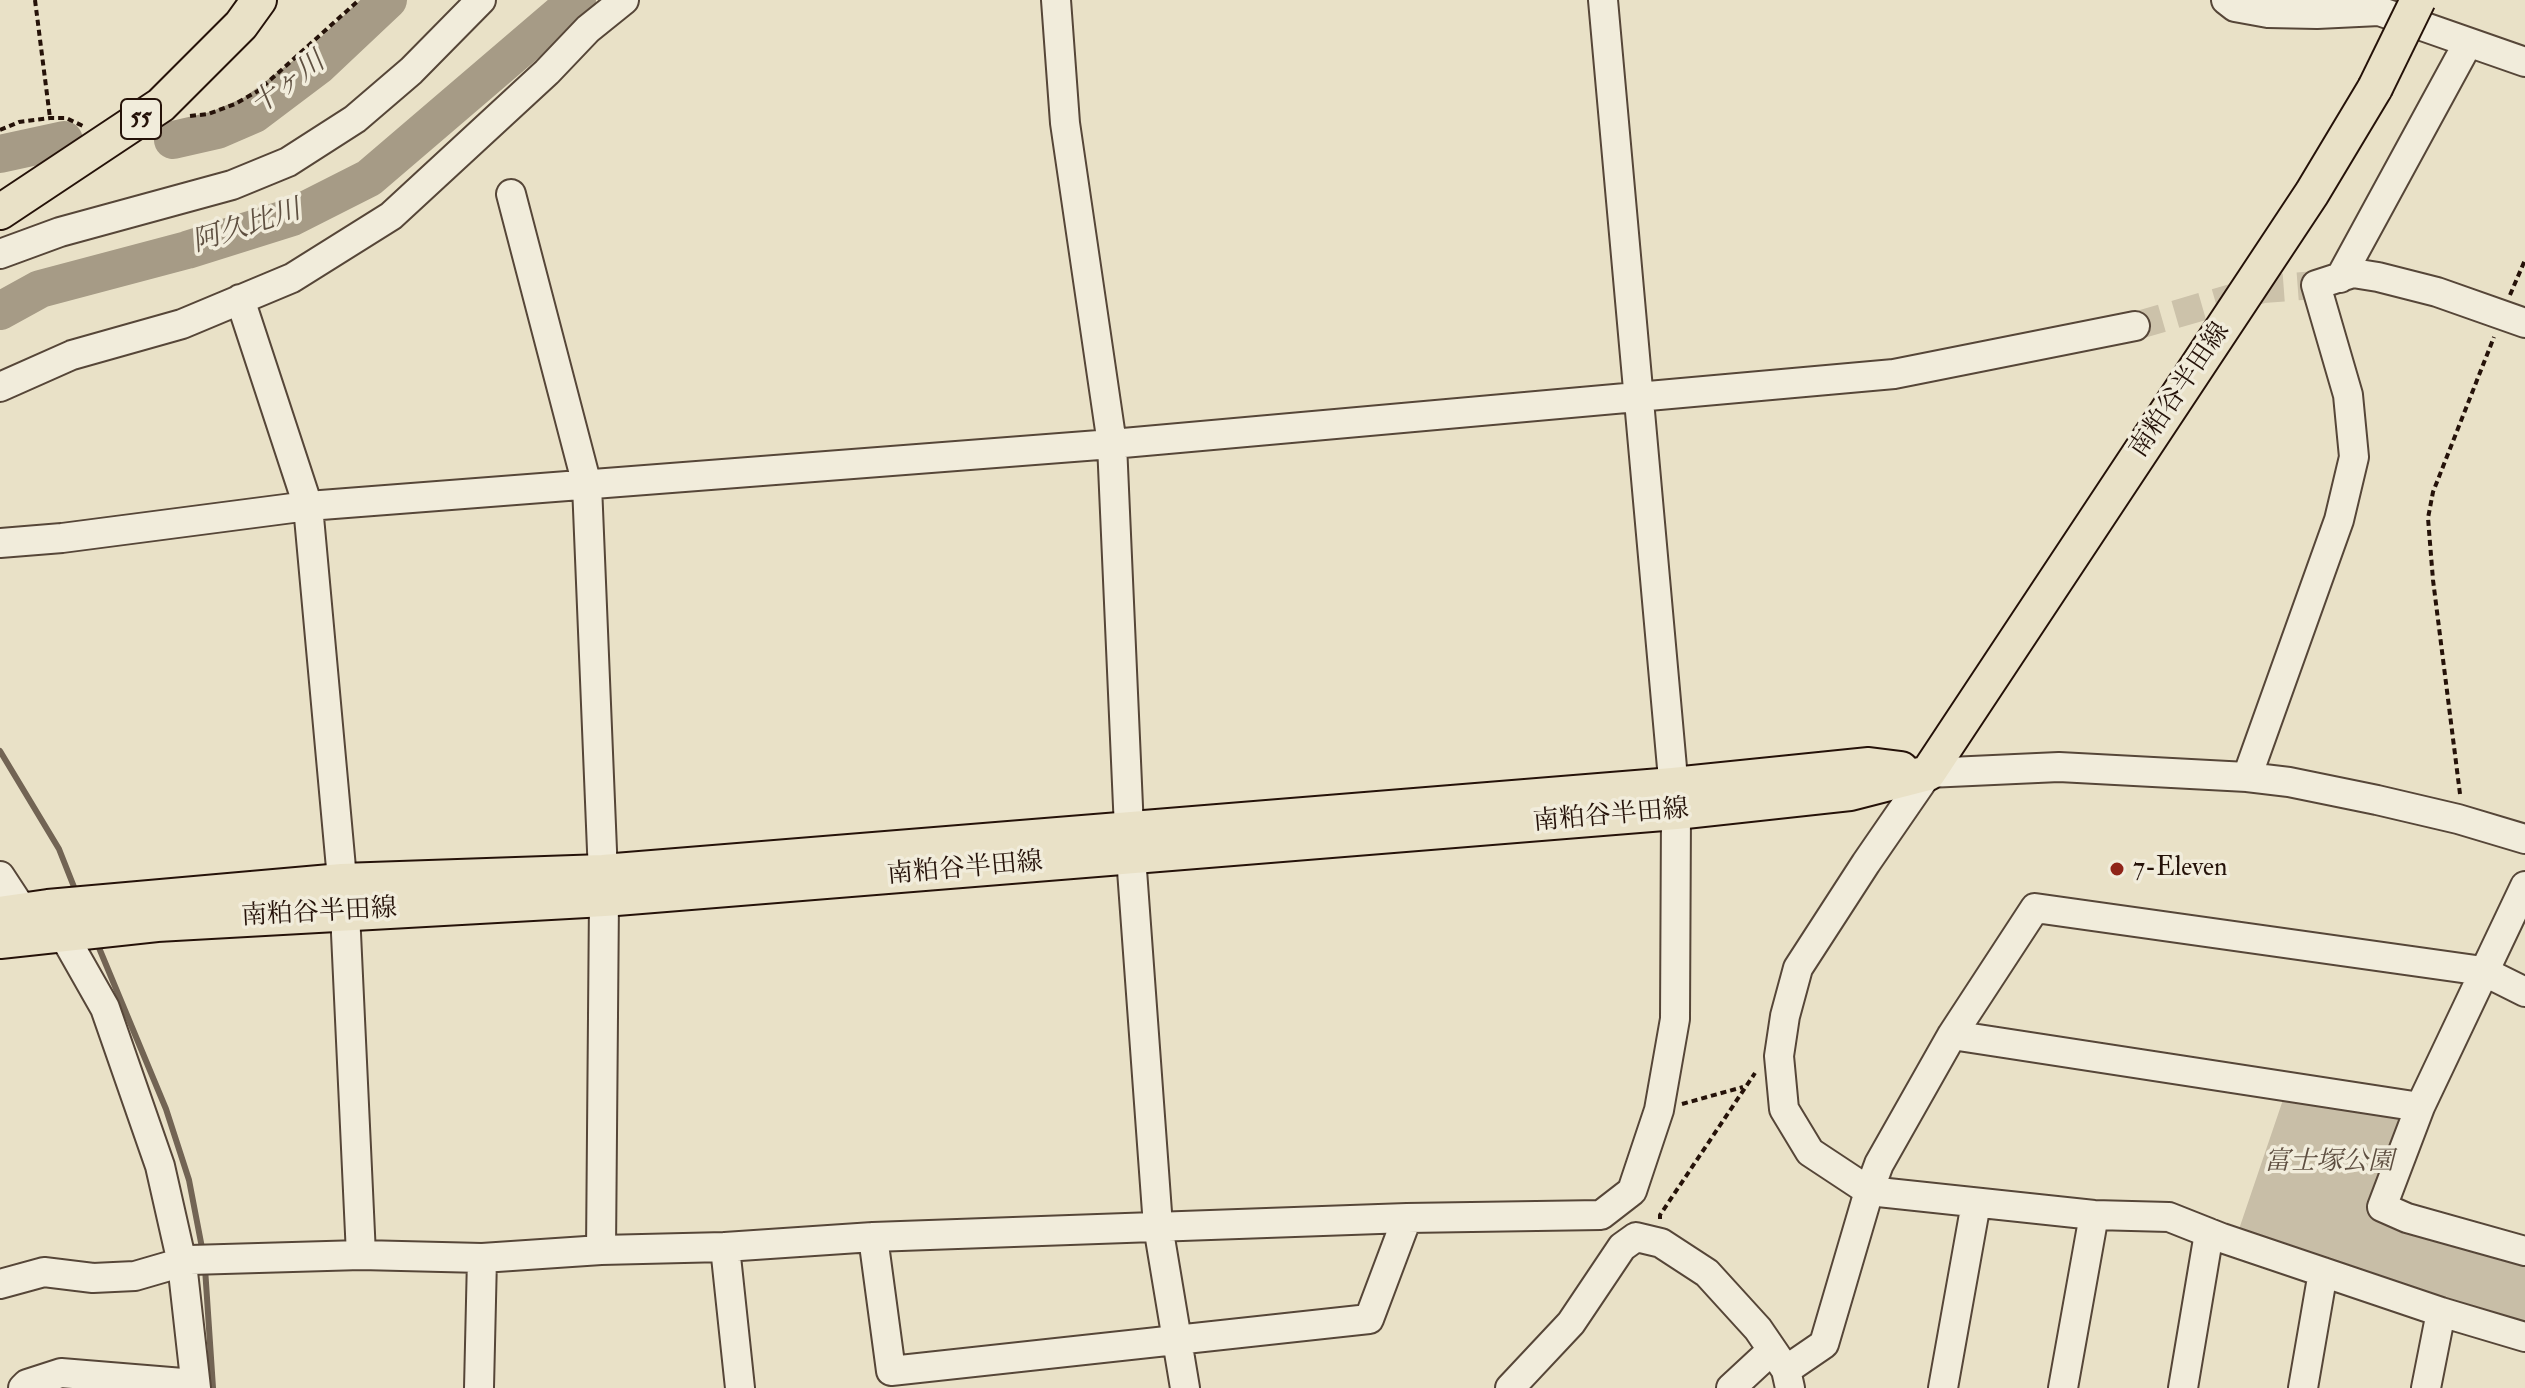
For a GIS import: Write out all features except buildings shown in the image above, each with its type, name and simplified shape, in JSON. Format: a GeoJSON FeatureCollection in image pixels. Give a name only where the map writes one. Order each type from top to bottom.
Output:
{"type":"FeatureCollection","features":[{"type":"Feature","properties":{"kind":"main road","name":"55"},"geometry":{"type":"LineString","coordinates":[[0,212],[165,101],[241,25],[259,0]]}},
{"type":"Feature","properties":{"kind":"main road","name":"南粕谷半田線"},"geometry":{"type":"LineString","coordinates":[[0,941],[33,916],[604,885],[1675,798],[1869,765],[1928,773],[2312,193],[2375,88],[2418,0]]}},
{"type":"Feature","properties":{"kind":"street"},"geometry":{"type":"LineString","coordinates":[[0,254],[60,232],[232,185],[288,162],[355,119],[411,71],[481,0]]}},
{"type":"Feature","properties":{"kind":"street"},"geometry":{"type":"LineString","coordinates":[[0,387],[72,355],[182,324],[292,278],[391,216],[547,72],[588,29],[624,0]]}},
{"type":"Feature","properties":{"kind":"street"},"geometry":{"type":"LineString","coordinates":[[1056,0],[1065,123],[1112,444],[1130,842],[1158,1226],[1185,1388]]}},
{"type":"Feature","properties":{"kind":"street"},"geometry":{"type":"LineString","coordinates":[[0,1284],[44,1272],[93,1278],[135,1276],[186,1261],[218,1259],[361,1255],[482,1258],[873,1237],[1158,1226],[1601,1215],[1632,1191],[1659,1110],[1675,1019],[1675,798],[1603,0]]}},
{"type":"Feature","properties":{"kind":"street"},"geometry":{"type":"LineString","coordinates":[[2226,0],[2235,7],[2268,13],[2379,11],[2525,62]]}},
{"type":"Feature","properties":{"kind":"street"},"geometry":{"type":"LineString","coordinates":[[2340,278],[2468,43]]}},
{"type":"Feature","properties":{"kind":"street"},"geometry":{"type":"LineString","coordinates":[[511,194],[587,485],[604,885],[601,1250]]}},
{"type":"Feature","properties":{"kind":"street"},"geometry":{"type":"LineString","coordinates":[[2247,777],[2339,520],[2354,457],[2348,395],[2316,285],[2353,273],[2378,277],[2514,318]]}},
{"type":"Feature","properties":{"kind":"street"},"geometry":{"type":"LineString","coordinates":[[240,299],[308,506],[344,897],[361,1255]]}},
{"type":"Feature","properties":{"kind":"street"},"geometry":{"type":"LineString","coordinates":[[0,543],[62,538],[308,506],[1112,444],[1894,374],[2135,326]]}},
{"type":"Feature","properties":{"kind":"street"},"geometry":{"type":"LineString","coordinates":[[2525,839],[2458,819],[2289,782],[2247,777],[2059,767],[1928,773],[1798,968],[1785,1016],[1779,1056],[1784,1109],[1810,1152],[1869,1191],[2094,1215],[2169,1217],[2441,1312],[2525,1337]]}},
{"type":"Feature","properties":{"kind":"street"},"geometry":{"type":"LineString","coordinates":[[0,876],[105,1008],[160,1166],[186,1261],[196,1386],[61,1373],[23,1388]]}},
{"type":"Feature","properties":{"kind":"street"},"geometry":{"type":"LineString","coordinates":[[2522,1243],[2407,1218],[2382,1207],[2420,1107],[2525,886]]}},
{"type":"Feature","properties":{"kind":"street"},"geometry":{"type":"LineString","coordinates":[[1731,1388],[1782,1369],[1824,1344],[1879,1164],[1952,1035],[2035,908],[2483,971],[2525,992]]}},
{"type":"Feature","properties":{"kind":"street"},"geometry":{"type":"LineString","coordinates":[[1952,1035],[2420,1107]]}},
{"type":"Feature","properties":{"kind":"street"},"geometry":{"type":"LineString","coordinates":[[1943,1388],[1976,1203]]}},
{"type":"Feature","properties":{"kind":"street"},"geometry":{"type":"LineString","coordinates":[[2063,1388],[2094,1215]]}},
{"type":"Feature","properties":{"kind":"street"},"geometry":{"type":"LineString","coordinates":[[873,1237],[891,1371],[1369,1319],[1407,1218]]}},
{"type":"Feature","properties":{"kind":"street"},"geometry":{"type":"LineString","coordinates":[[2183,1388],[2209,1233]]}},
{"type":"Feature","properties":{"kind":"street"},"geometry":{"type":"LineString","coordinates":[[1510,1388],[1571,1323],[1622,1247],[1636,1237],[1661,1243],[1707,1273],[1758,1329],[1782,1369]]}},
{"type":"Feature","properties":{"kind":"street"},"geometry":{"type":"LineString","coordinates":[[725,1247],[740,1388]]}},
{"type":"Feature","properties":{"kind":"street"},"geometry":{"type":"LineString","coordinates":[[479,1388],[482,1258]]}},
{"type":"Feature","properties":{"kind":"street"},"geometry":{"type":"LineString","coordinates":[[2303,1388],[2323,1272]]}},
{"type":"Feature","properties":{"kind":"street"},"geometry":{"type":"LineString","coordinates":[[2426,1388],[2441,1312]]}},
{"type":"Feature","properties":{"kind":"path"},"geometry":{"type":"LineString","coordinates":[[35,0],[50,118]]}},
{"type":"Feature","properties":{"kind":"path"},"geometry":{"type":"LineString","coordinates":[[165,101],[180,114],[190,116],[208,114],[235,104],[258,91],[359,0]]}},
{"type":"Feature","properties":{"kind":"path"},"geometry":{"type":"LineString","coordinates":[[0,130],[19,122],[66,118],[80,123],[103,144]]}},
{"type":"Feature","properties":{"kind":"path"},"geometry":{"type":"LineString","coordinates":[[2458,819],[2461,806],[2433,580],[2430,503],[2514,318],[2525,260]]}},
{"type":"Feature","properties":{"kind":"path"},"geometry":{"type":"LineString","coordinates":[[1661,1243],[1660,1215],[1763,1061],[1779,1056]]}},
{"type":"Feature","properties":{"kind":"path"},"geometry":{"type":"LineString","coordinates":[[1659,1110],[1746,1087]]}},
{"type":"Feature","properties":{"kind":"green space","name":"富士塚公園"},"geometry":{"type":"Polygon","coordinates":[[[2287,1088],[2420,1107],[2382,1207],[2525,1250],[2525,1325],[2237,1235],[2287,1088]]]}},
{"type":"Feature","properties":{"kind":"waterway","name":"十ヶ川"},"geometry":{"type":"LineString","coordinates":[[173,140],[217,130],[254,114],[319,65],[388,0]]}},
{"type":"Feature","properties":{"kind":"waterway","name":"阿久比川"},"geometry":{"type":"LineString","coordinates":[[0,311],[40,289],[187,250],[292,217],[369,178],[577,0]]}},
{"type":"Feature","properties":{"kind":"waterway","name":"十ヶ川"},"geometry":{"type":"LineString","coordinates":[[0,154],[64,140]]}},
{"type":"Feature","properties":{"kind":"waterway"},"geometry":{"type":"LineString","coordinates":[[0,751],[59,849],[76,892]]}},
{"type":"Feature","properties":{"kind":"waterway"},"geometry":{"type":"LineString","coordinates":[[97,943],[166,1109],[189,1180],[203,1253]]}},
{"type":"Feature","properties":{"kind":"waterway"},"geometry":{"type":"LineString","coordinates":[[205,1268],[213,1388]]}},
{"type":"Feature","properties":{"kind":"tunnel"},"geometry":{"type":"LineString","coordinates":[[2135,326],[2263,289],[2316,285]]}},
{"type":"Feature","properties":{"kind":"place","name":"7-Eleven"},"geometry":{"type":"Point","coordinates":[2117,869]}}]}
